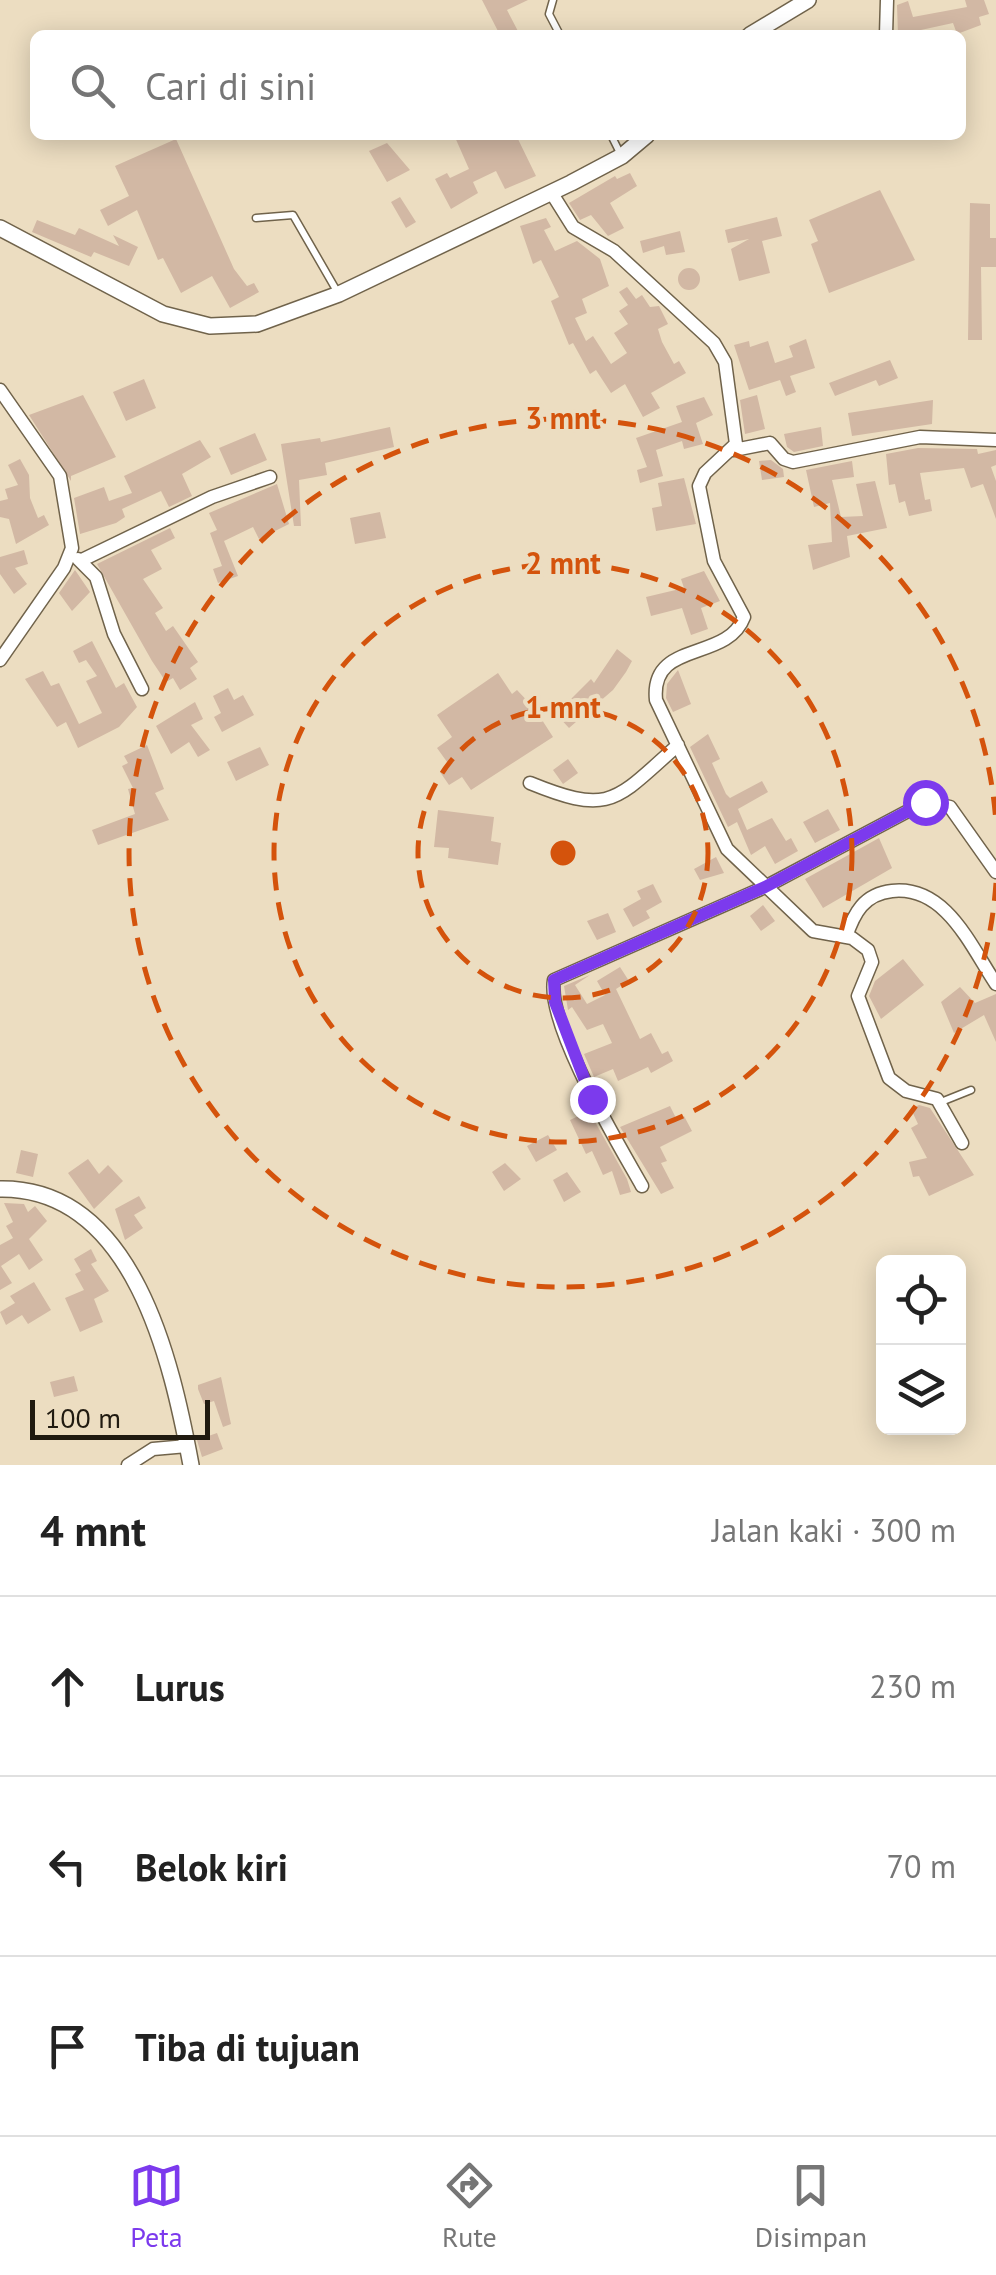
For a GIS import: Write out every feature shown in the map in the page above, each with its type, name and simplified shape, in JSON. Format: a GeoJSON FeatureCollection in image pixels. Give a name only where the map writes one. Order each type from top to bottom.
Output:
{"type":"FeatureCollection","features":[{"type":"Feature","properties":{"kind":"street"},"geometry":{"type":"LineString","coordinates":[[758,30],[808,0]]}},
{"type":"Feature","properties":{"kind":"street"},"geometry":{"type":"LineString","coordinates":[[886,0],[886,30]]}},
{"type":"Feature","properties":{"kind":"street"},"geometry":{"type":"LineString","coordinates":[[0,228],[111,288],[184,320],[210,326],[257,324],[339,294],[622,156],[642,140]]}},
{"type":"Feature","properties":{"kind":"street"},"geometry":{"type":"LineString","coordinates":[[550,192],[574,227],[614,251],[714,343],[725,362],[734,450]]}},
{"type":"Feature","properties":{"kind":"street"},"geometry":{"type":"LineString","coordinates":[[0,390],[60,476],[77,558],[100,586],[114,634],[142,689]]}},
{"type":"Feature","properties":{"kind":"street"},"geometry":{"type":"LineString","coordinates":[[962,1144],[940,1102],[929,1095],[906,1091],[889,1078],[858,996],[871,956],[864,945],[813,931],[727,849],[656,700],[659,672],[680,656],[733,637],[744,617],[714,560],[698,486],[705,473],[734,450],[770,443],[784,459],[793,462],[920,437],[996,440]]}},
{"type":"Feature","properties":{"kind":"street"},"geometry":{"type":"LineString","coordinates":[[0,660],[77,558],[212,497],[270,478]]}},
{"type":"Feature","properties":{"kind":"street"},"geometry":{"type":"LineString","coordinates":[[530,783],[574,800],[597,803],[642,777],[678,745]]}},
{"type":"Feature","properties":{"kind":"street"},"geometry":{"type":"LineString","coordinates":[[642,1186],[592,1099],[555,1002],[554,980],[765,887],[915,806],[933,801],[957,814],[996,872]]}},
{"type":"Feature","properties":{"kind":"street"},"geometry":{"type":"LineString","coordinates":[[846,937],[852,917],[874,895],[897,890],[923,895],[948,914],[996,984]]}},
{"type":"Feature","properties":{"kind":"street"},"geometry":{"type":"LineString","coordinates":[[0,1190],[29,1190],[49,1197],[90,1225],[119,1255],[172,1369],[191,1465]]}},
{"type":"Feature","properties":{"kind":"street"},"geometry":{"type":"LineString","coordinates":[[128,1465],[153,1449],[187,1446]]}},
{"type":"Feature","properties":{"kind":"lane"},"geometry":{"type":"LineString","coordinates":[[553,0],[549,14],[557,30]]}},
{"type":"Feature","properties":{"kind":"lane"},"geometry":{"type":"LineString","coordinates":[[614,140],[622,156]]}},
{"type":"Feature","properties":{"kind":"lane"},"geometry":{"type":"LineString","coordinates":[[256,218],[293,215],[339,294]]}},
{"type":"Feature","properties":{"kind":"lane"},"geometry":{"type":"LineString","coordinates":[[940,1102],[971,1090]]}},
{"type":"Feature","properties":{"kind":"building"},"geometry":{"type":"Polygon","coordinates":[[[482,0],[528,0],[507,10],[517,30],[497,30],[482,0]]]}},
{"type":"Feature","properties":{"kind":"building"},"geometry":{"type":"Polygon","coordinates":[[[965,0],[984,0],[989,14],[979,17],[981,25],[966,31],[956,30],[953,23],[898,30],[897,5],[908,1],[913,17],[967,7],[965,0]]]}},
{"type":"Feature","properties":{"kind":"building"},"geometry":{"type":"Polygon","coordinates":[[[176,140],[234,269],[247,286],[254,283],[259,292],[230,308],[212,276],[181,293],[163,258],[158,260],[137,210],[108,226],[100,210],[129,196],[115,166],[176,140]]]}},
{"type":"Feature","properties":{"kind":"building"},"geometry":{"type":"Polygon","coordinates":[[[456,140],[518,140],[536,176],[505,189],[496,171],[473,182],[478,193],[451,209],[435,179],[447,173],[450,178],[469,169],[456,140]]]}},
{"type":"Feature","properties":{"kind":"building"},"geometry":{"type":"Polygon","coordinates":[[[387,143],[410,170],[387,182],[369,151],[387,143]]]}},
{"type":"Feature","properties":{"kind":"building"},"geometry":{"type":"Polygon","coordinates":[[[630,173],[637,186],[610,203],[624,228],[608,236],[591,215],[580,220],[569,203],[615,176],[617,179],[630,173]]]}},
{"type":"Feature","properties":{"kind":"building"},"geometry":{"type":"Polygon","coordinates":[[[880,190],[915,260],[829,293],[811,244],[818,241],[809,220],[880,190]]]}},
{"type":"Feature","properties":{"kind":"building"},"geometry":{"type":"Polygon","coordinates":[[[400,197],[416,222],[406,228],[391,202],[400,197]]]}},
{"type":"Feature","properties":{"kind":"building"},"geometry":{"type":"Polygon","coordinates":[[[970,203],[990,204],[990,238],[996,238],[996,267],[981,267],[982,340],[968,340],[970,203]]]}},
{"type":"Feature","properties":{"kind":"building"},"geometry":{"type":"Polygon","coordinates":[[[777,217],[782,236],[762,241],[770,273],[739,281],[731,249],[749,239],[728,243],[725,230],[777,217]]]}},
{"type":"Feature","properties":{"kind":"building"},"geometry":{"type":"Polygon","coordinates":[[[546,218],[551,227],[544,230],[555,251],[577,241],[600,259],[609,286],[582,299],[587,313],[575,318],[586,341],[593,336],[611,364],[627,353],[614,333],[628,324],[619,311],[628,305],[619,292],[627,287],[636,299],[642,295],[650,307],[659,306],[668,324],[658,329],[662,342],[674,364],[679,361],[686,373],[651,393],[660,408],[643,417],[625,384],[611,393],[596,370],[590,374],[573,343],[569,345],[551,301],[559,297],[541,260],[533,264],[520,226],[546,218]]]}},
{"type":"Feature","properties":{"kind":"building"},"geometry":{"type":"Polygon","coordinates":[[[37,220],[75,235],[79,228],[119,246],[113,235],[138,247],[129,266],[94,252],[91,257],[32,232],[37,220]]]}},
{"type":"Feature","properties":{"kind":"building"},"geometry":{"type":"Polygon","coordinates":[[[680,231],[685,252],[666,255],[664,246],[643,253],[640,241],[680,231]]]}},
{"type":"Feature","properties":{"kind":"building"},"geometry":{"type":"Polygon","coordinates":[[[689,268],[697,271],[697,287],[689,290],[681,287],[678,279],[681,271],[689,268]]]}},
{"type":"Feature","properties":{"kind":"building"},"geometry":{"type":"Polygon","coordinates":[[[806,339],[815,368],[790,376],[796,392],[786,396],[780,380],[749,390],[734,345],[749,341],[750,347],[768,341],[775,363],[793,357],[789,346],[806,339]]]}},
{"type":"Feature","properties":{"kind":"building"},"geometry":{"type":"Polygon","coordinates":[[[890,360],[898,378],[879,386],[876,380],[835,396],[829,383],[890,360]]]}},
{"type":"Feature","properties":{"kind":"building"},"geometry":{"type":"Polygon","coordinates":[[[144,379],[156,408],[126,421],[113,392],[144,379]]]}},
{"type":"Feature","properties":{"kind":"building"},"geometry":{"type":"Polygon","coordinates":[[[83,395],[116,457],[71,476],[71,481],[29,415],[83,395]]]}},
{"type":"Feature","properties":{"kind":"building"},"geometry":{"type":"Polygon","coordinates":[[[757,395],[765,429],[745,434],[740,400],[757,395]]]}},
{"type":"Feature","properties":{"kind":"building"},"geometry":{"type":"Polygon","coordinates":[[[704,397],[713,415],[696,423],[703,444],[684,449],[682,441],[656,450],[663,476],[640,483],[637,470],[647,467],[636,438],[682,422],[676,406],[704,397]]]}},
{"type":"Feature","properties":{"kind":"building"},"geometry":{"type":"Polygon","coordinates":[[[933,400],[932,424],[852,436],[848,413],[933,400]]]}},
{"type":"Feature","properties":{"kind":"building"},"geometry":{"type":"Polygon","coordinates":[[[390,427],[394,447],[325,463],[327,475],[299,480],[301,526],[294,526],[281,444],[320,438],[321,442],[390,427]]]}},
{"type":"Feature","properties":{"kind":"building"},"geometry":{"type":"Polygon","coordinates":[[[821,427],[823,446],[794,452],[787,447],[784,434],[821,427]]]}},
{"type":"Feature","properties":{"kind":"building"},"geometry":{"type":"Polygon","coordinates":[[[255,433],[267,460],[231,475],[219,448],[255,433]]]}},
{"type":"Feature","properties":{"kind":"building"},"geometry":{"type":"Polygon","coordinates":[[[200,440],[211,457],[182,474],[192,496],[169,507],[161,491],[122,509],[125,517],[116,523],[80,534],[74,498],[104,487],[109,501],[132,493],[124,476],[200,440]]]}},
{"type":"Feature","properties":{"kind":"building"},"geometry":{"type":"Polygon","coordinates":[[[918,448],[977,449],[978,454],[996,450],[996,465],[991,467],[996,481],[996,519],[983,484],[971,488],[964,468],[920,473],[925,500],[930,499],[932,511],[909,516],[905,501],[899,503],[895,484],[889,485],[886,454],[918,448]]]}},
{"type":"Feature","properties":{"kind":"building"},"geometry":{"type":"Polygon","coordinates":[[[20,459],[29,475],[30,498],[38,518],[44,515],[49,525],[16,544],[9,519],[0,517],[0,501],[8,499],[5,489],[18,485],[8,465],[20,459]]]}},
{"type":"Feature","properties":{"kind":"building"},"geometry":{"type":"Polygon","coordinates":[[[771,460],[783,469],[784,477],[762,480],[759,461],[771,460]]]}},
{"type":"Feature","properties":{"kind":"building"},"geometry":{"type":"Polygon","coordinates":[[[852,461],[854,477],[832,480],[841,517],[863,516],[856,484],[875,481],[887,528],[847,536],[850,557],[813,570],[808,545],[832,542],[830,503],[814,507],[806,470],[852,461]]]}},
{"type":"Feature","properties":{"kind":"building"},"geometry":{"type":"Polygon","coordinates":[[[684,478],[696,524],[656,531],[652,508],[662,506],[658,483],[684,478]]]}},
{"type":"Feature","properties":{"kind":"building"},"geometry":{"type":"Polygon","coordinates":[[[277,484],[289,524],[259,539],[253,527],[224,541],[238,576],[218,583],[213,569],[222,566],[210,533],[217,530],[209,513],[277,484]]]}},
{"type":"Feature","properties":{"kind":"building"},"geometry":{"type":"Polygon","coordinates":[[[380,512],[386,538],[355,544],[350,518],[380,512]]]}},
{"type":"Feature","properties":{"kind":"building"},"geometry":{"type":"Polygon","coordinates":[[[170,528],[175,538],[151,550],[162,569],[143,579],[163,608],[155,613],[166,631],[173,626],[198,662],[190,668],[197,679],[180,690],[173,678],[166,682],[152,661],[97,564],[170,528]]]}},
{"type":"Feature","properties":{"kind":"building"},"geometry":{"type":"Polygon","coordinates":[[[24,550],[28,564],[15,568],[27,584],[14,594],[0,574],[0,557],[24,550]]]}},
{"type":"Feature","properties":{"kind":"building"},"geometry":{"type":"Polygon","coordinates":[[[75,570],[90,592],[72,611],[59,593],[75,570]]]}},
{"type":"Feature","properties":{"kind":"building"},"geometry":{"type":"Polygon","coordinates":[[[704,571],[720,601],[701,608],[708,629],[691,635],[682,608],[651,616],[646,597],[684,588],[681,579],[704,571]]]}},
{"type":"Feature","properties":{"kind":"building"},"geometry":{"type":"Polygon","coordinates":[[[92,641],[116,688],[124,683],[137,707],[119,727],[78,748],[66,722],[57,727],[25,679],[43,671],[51,686],[59,683],[79,724],[102,713],[86,681],[97,676],[86,660],[79,663],[73,651],[92,641]]]}},
{"type":"Feature","properties":{"kind":"building"},"geometry":{"type":"Polygon","coordinates":[[[617,649],[632,661],[626,672],[613,690],[569,728],[556,714],[591,679],[594,683],[617,649]]]}},
{"type":"Feature","properties":{"kind":"building"},"geometry":{"type":"Polygon","coordinates":[[[678,670],[691,704],[673,712],[666,698],[667,684],[678,670]]]}},
{"type":"Feature","properties":{"kind":"building"},"geometry":{"type":"Polygon","coordinates":[[[498,673],[512,694],[517,690],[535,709],[553,737],[471,790],[462,777],[449,785],[440,772],[450,766],[437,748],[452,737],[437,715],[498,673]]]}},
{"type":"Feature","properties":{"kind":"building"},"geometry":{"type":"Polygon","coordinates":[[[228,688],[234,700],[243,695],[254,715],[222,732],[214,717],[221,713],[213,696],[228,688]]]}},
{"type":"Feature","properties":{"kind":"building"},"geometry":{"type":"Polygon","coordinates":[[[195,702],[203,719],[191,725],[210,750],[198,757],[189,742],[171,754],[156,726],[195,702]]]}},
{"type":"Feature","properties":{"kind":"building"},"geometry":{"type":"Polygon","coordinates":[[[708,734],[720,759],[712,763],[730,798],[762,781],[768,792],[738,809],[747,830],[772,818],[786,841],[791,838],[798,851],[775,864],[765,846],[751,855],[737,822],[728,827],[690,747],[708,734]]]}},
{"type":"Feature","properties":{"kind":"building"},"geometry":{"type":"Polygon","coordinates":[[[147,745],[164,789],[155,793],[169,820],[98,845],[92,830],[135,814],[128,789],[133,788],[122,766],[128,763],[124,756],[147,745]]]}},
{"type":"Feature","properties":{"kind":"building"},"geometry":{"type":"Polygon","coordinates":[[[260,747],[269,765],[236,781],[227,762],[260,747]]]}},
{"type":"Feature","properties":{"kind":"building"},"geometry":{"type":"Polygon","coordinates":[[[568,759],[578,773],[563,784],[553,770],[568,759]]]}},
{"type":"Feature","properties":{"kind":"building"},"geometry":{"type":"Polygon","coordinates":[[[828,809],[840,830],[815,843],[803,822],[828,809]]]}},
{"type":"Feature","properties":{"kind":"building"},"geometry":{"type":"Polygon","coordinates":[[[438,810],[494,817],[491,841],[501,843],[498,865],[448,858],[449,848],[434,847],[438,810]]]}},
{"type":"Feature","properties":{"kind":"building"},"geometry":{"type":"Polygon","coordinates":[[[879,838],[892,868],[823,908],[805,879],[879,838]]]}},
{"type":"Feature","properties":{"kind":"building"},"geometry":{"type":"Polygon","coordinates":[[[716,857],[724,873],[700,880],[694,869],[716,857]]]}},
{"type":"Feature","properties":{"kind":"building"},"geometry":{"type":"Polygon","coordinates":[[[653,884],[662,902],[646,911],[650,918],[633,927],[623,909],[641,899],[637,891],[653,884]]]}},
{"type":"Feature","properties":{"kind":"building"},"geometry":{"type":"Polygon","coordinates":[[[763,905],[775,921],[761,931],[750,916],[763,905]]]}},
{"type":"Feature","properties":{"kind":"building"},"geometry":{"type":"Polygon","coordinates":[[[608,913],[616,932],[597,940],[587,921],[608,913]]]}},
{"type":"Feature","properties":{"kind":"building"},"geometry":{"type":"Polygon","coordinates":[[[903,959],[924,985],[881,1019],[869,996],[875,981],[903,959]]]}},
{"type":"Feature","properties":{"kind":"building"},"geometry":{"type":"Polygon","coordinates":[[[620,967],[629,981],[616,989],[640,1039],[651,1033],[662,1054],[668,1051],[673,1061],[651,1073],[648,1067],[618,1081],[613,1069],[594,1077],[584,1054],[612,1043],[603,1024],[587,1030],[572,1007],[568,1010],[564,986],[590,975],[575,985],[587,1004],[605,995],[597,981],[620,967]]]}},
{"type":"Feature","properties":{"kind":"building"},"geometry":{"type":"Polygon","coordinates":[[[960,987],[975,1003],[996,994],[996,1042],[984,1015],[954,1033],[941,1002],[960,987]]]}},
{"type":"Feature","properties":{"kind":"building"},"geometry":{"type":"Polygon","coordinates":[[[919,1105],[930,1108],[974,1175],[929,1196],[919,1176],[913,1177],[909,1162],[927,1158],[911,1128],[918,1124],[911,1109],[919,1105]]]}},
{"type":"Feature","properties":{"kind":"building"},"geometry":{"type":"Polygon","coordinates":[[[670,1106],[677,1120],[684,1116],[692,1131],[660,1147],[667,1161],[661,1163],[674,1188],[661,1194],[620,1127],[670,1106]]]}},
{"type":"Feature","properties":{"kind":"building"},"geometry":{"type":"Polygon","coordinates":[[[589,1111],[631,1192],[620,1195],[612,1171],[603,1175],[592,1151],[586,1154],[570,1120],[589,1111]]]}},
{"type":"Feature","properties":{"kind":"building"},"geometry":{"type":"Polygon","coordinates":[[[548,1135],[557,1150],[536,1162],[527,1146],[548,1135]]]}},
{"type":"Feature","properties":{"kind":"building"},"geometry":{"type":"Polygon","coordinates":[[[21,1150],[38,1154],[33,1177],[16,1173],[21,1150]]]}},
{"type":"Feature","properties":{"kind":"building"},"geometry":{"type":"Polygon","coordinates":[[[88,1159],[99,1174],[108,1165],[123,1181],[94,1209],[68,1173],[88,1159]]]}},
{"type":"Feature","properties":{"kind":"building"},"geometry":{"type":"Polygon","coordinates":[[[505,1163],[521,1179],[504,1191],[492,1172],[505,1163]]]}},
{"type":"Feature","properties":{"kind":"building"},"geometry":{"type":"Polygon","coordinates":[[[567,1172],[581,1192],[564,1202],[553,1180],[567,1172]]]}},
{"type":"Feature","properties":{"kind":"building"},"geometry":{"type":"Polygon","coordinates":[[[139,1196],[146,1208],[134,1215],[143,1228],[125,1240],[115,1209],[139,1196]]]}},
{"type":"Feature","properties":{"kind":"building"},"geometry":{"type":"Polygon","coordinates":[[[4,1203],[24,1204],[28,1212],[35,1206],[47,1221],[29,1239],[43,1260],[29,1270],[19,1254],[1,1266],[12,1283],[0,1290],[0,1245],[13,1238],[6,1226],[13,1222],[4,1203]]]}},
{"type":"Feature","properties":{"kind":"building"},"geometry":{"type":"Polygon","coordinates":[[[91,1249],[97,1261],[91,1264],[109,1291],[94,1299],[103,1322],[80,1332],[65,1298],[84,1290],[75,1274],[81,1271],[74,1259],[91,1249]]]}},
{"type":"Feature","properties":{"kind":"building"},"geometry":{"type":"Polygon","coordinates":[[[34,1282],[51,1310],[28,1324],[22,1315],[6,1325],[0,1312],[15,1303],[10,1296],[34,1282]]]}},
{"type":"Feature","properties":{"kind":"building"},"geometry":{"type":"Polygon","coordinates":[[[74,1376],[78,1391],[54,1397],[50,1382],[74,1376]]]}},
{"type":"Feature","properties":{"kind":"building"},"geometry":{"type":"Polygon","coordinates":[[[221,1377],[231,1424],[223,1427],[214,1401],[204,1404],[198,1389],[198,1385],[221,1377]]]}},
{"type":"Feature","properties":{"kind":"building"},"geometry":{"type":"Polygon","coordinates":[[[217,1433],[223,1449],[202,1457],[197,1440],[217,1433]]]}},
{"type":"Feature","properties":{"kind":"route"},"geometry":{"type":"LineString","coordinates":[[592,1099],[555,1002],[554,980],[765,887],[925,802]]}}]}
